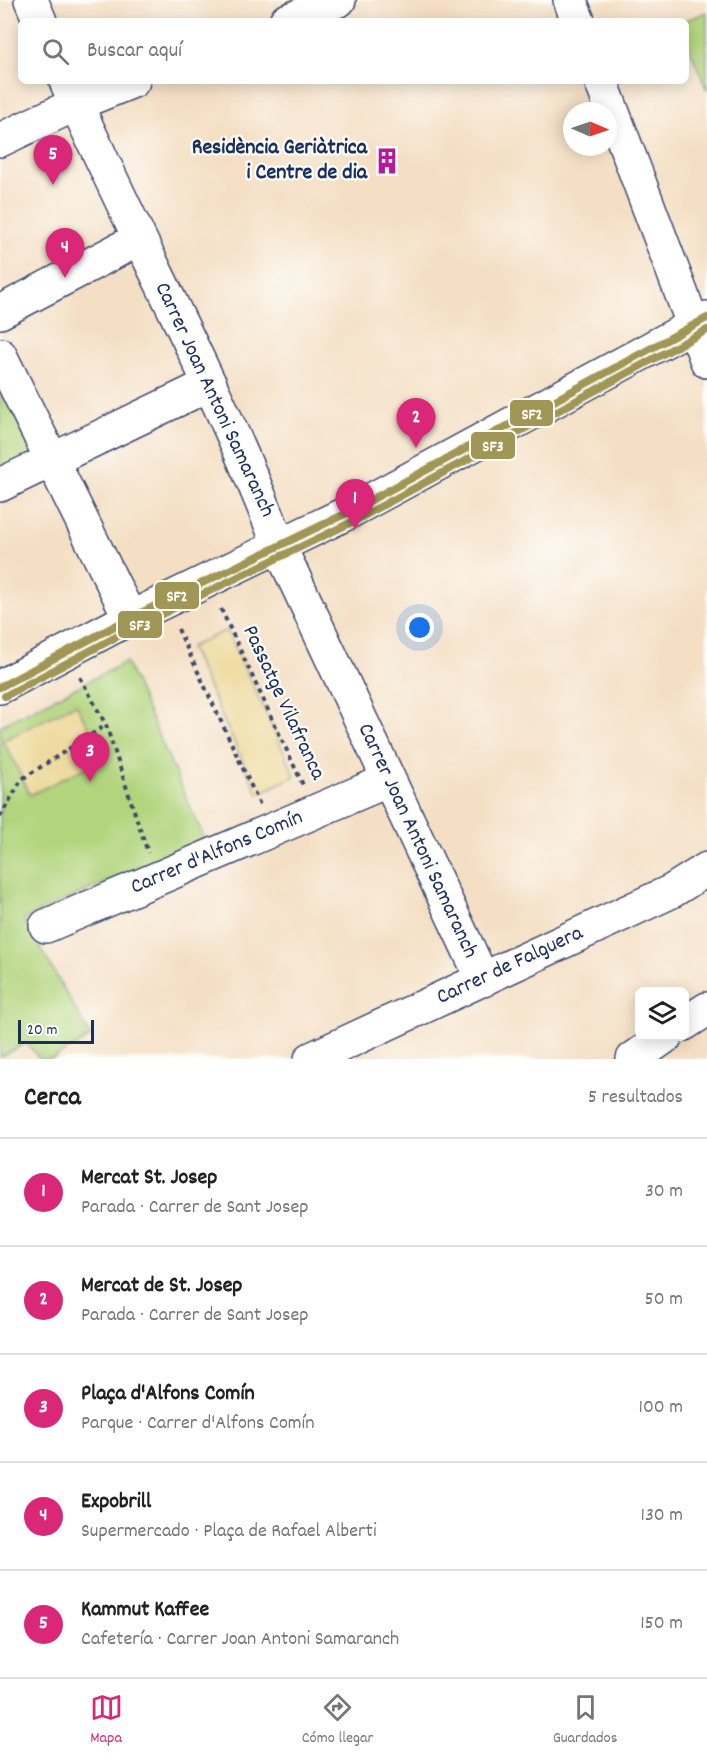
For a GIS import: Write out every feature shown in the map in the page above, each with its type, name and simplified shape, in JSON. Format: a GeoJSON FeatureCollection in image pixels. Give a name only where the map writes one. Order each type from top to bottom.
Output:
{"type":"FeatureCollection","features":[{"type":"Feature","properties":{"kind":"street"},"geometry":{"type":"LineString","coordinates":[[31,0],[39,18]]}},
{"type":"Feature","properties":{"kind":"street"},"geometry":{"type":"LineString","coordinates":[[294,18],[339,0]]}},
{"type":"Feature","properties":{"kind":"street"},"geometry":{"type":"LineString","coordinates":[[570,0],[577,18]]}},
{"type":"Feature","properties":{"kind":"street"},"geometry":{"type":"LineString","coordinates":[[0,140],[71,92],[117,84]]}},
{"type":"Feature","properties":{"kind":"street"},"geometry":{"type":"LineString","coordinates":[[602,84],[700,321],[707,361]]}},
{"type":"Feature","properties":{"kind":"street","name":"Carrer Joan Antoni Samaranch"},"geometry":{"type":"LineString","coordinates":[[71,92],[210,384],[280,548],[483,980]]}},
{"type":"Feature","properties":{"kind":"street"},"geometry":{"type":"LineString","coordinates":[[0,312],[140,239]]}},
{"type":"Feature","properties":{"kind":"street"},"geometry":{"type":"LineString","coordinates":[[0,687],[130,618],[280,548],[700,321]]}},
{"type":"Feature","properties":{"kind":"street"},"geometry":{"type":"LineString","coordinates":[[0,355],[130,618]]}},
{"type":"Feature","properties":{"kind":"street"},"geometry":{"type":"LineString","coordinates":[[0,485],[210,384]]}},
{"type":"Feature","properties":{"kind":"street","name":"Carrer d'Alfons Comín"},"geometry":{"type":"LineString","coordinates":[[45,926],[389,780]]}},
{"type":"Feature","properties":{"kind":"street","name":"Carrer de Falguera"},"geometry":{"type":"LineString","coordinates":[[311,1059],[672,891],[707,868]]}},
{"type":"Feature","properties":{"kind":"street"},"geometry":{"type":"LineString","coordinates":[[689,1021],[707,1009]]}},
{"type":"Feature","properties":{"kind":"street"},"geometry":{"type":"LineString","coordinates":[[633,1059],[659,1041]]}},
{"type":"Feature","properties":{"kind":"path","name":"Passatge Vilafranca"},"geometry":{"type":"LineString","coordinates":[[221,609],[316,811]]}},
{"type":"Feature","properties":{"kind":"path"},"geometry":{"type":"LineString","coordinates":[[178,629],[271,830]]}},
{"type":"Feature","properties":{"kind":"path"},"geometry":{"type":"LineString","coordinates":[[80,677],[106,725],[159,878]]}},
{"type":"Feature","properties":{"kind":"path"},"geometry":{"type":"LineString","coordinates":[[0,817],[22,778],[106,725]]}},
{"type":"Feature","properties":{"kind":"green space"},"geometry":{"type":"Polygon","coordinates":[[[707,12],[707,91],[689,46],[689,19],[707,12]]]}},
{"type":"Feature","properties":{"kind":"green space"},"geometry":{"type":"Polygon","coordinates":[[[0,381],[38,455],[0,474],[0,381]]]}},
{"type":"Feature","properties":{"kind":"green space"},"geometry":{"type":"Polygon","coordinates":[[[126,662],[204,838],[24,919],[91,1037],[52,1059],[40,1059],[26,1043],[0,1057],[0,726],[126,662]]]}},
{"type":"Feature","properties":{"kind":"sand"},"geometry":{"type":"Polygon","coordinates":[[[227,630],[295,776],[258,794],[190,647],[227,630]]]}},
{"type":"Feature","properties":{"kind":"sand"},"geometry":{"type":"Polygon","coordinates":[[[76,704],[105,758],[30,795],[2,741],[76,704]]]}},
{"type":"Feature","properties":{"kind":"transit line","name":"SF2"},"geometry":{"type":"LineString","coordinates":[[0,687],[130,618],[347,513],[707,318]]}},
{"type":"Feature","properties":{"kind":"transit line","name":"SF3"},"geometry":{"type":"LineString","coordinates":[[5,696],[135,627],[352,522],[707,330]]}},
{"type":"Feature","properties":{"kind":"place","name":"Residència Geriàtrica i Centre de dia"},"geometry":{"type":"Point","coordinates":[387,161]}},
{"type":"Feature","properties":{"kind":"place","name":"Kammut Kaffee"},"geometry":{"type":"Point","coordinates":[53,185]}},
{"type":"Feature","properties":{"kind":"place","name":"Expobrill"},"geometry":{"type":"Point","coordinates":[65,278]}},
{"type":"Feature","properties":{"kind":"place","name":"Mercat de St. Josep"},"geometry":{"type":"Point","coordinates":[416,448]}},
{"type":"Feature","properties":{"kind":"place","name":"Mercat St. Josep"},"geometry":{"type":"Point","coordinates":[355,529]}},
{"type":"Feature","properties":{"kind":"place","name":"Plaça d'Alfons Comín"},"geometry":{"type":"Point","coordinates":[90,782]}}]}
